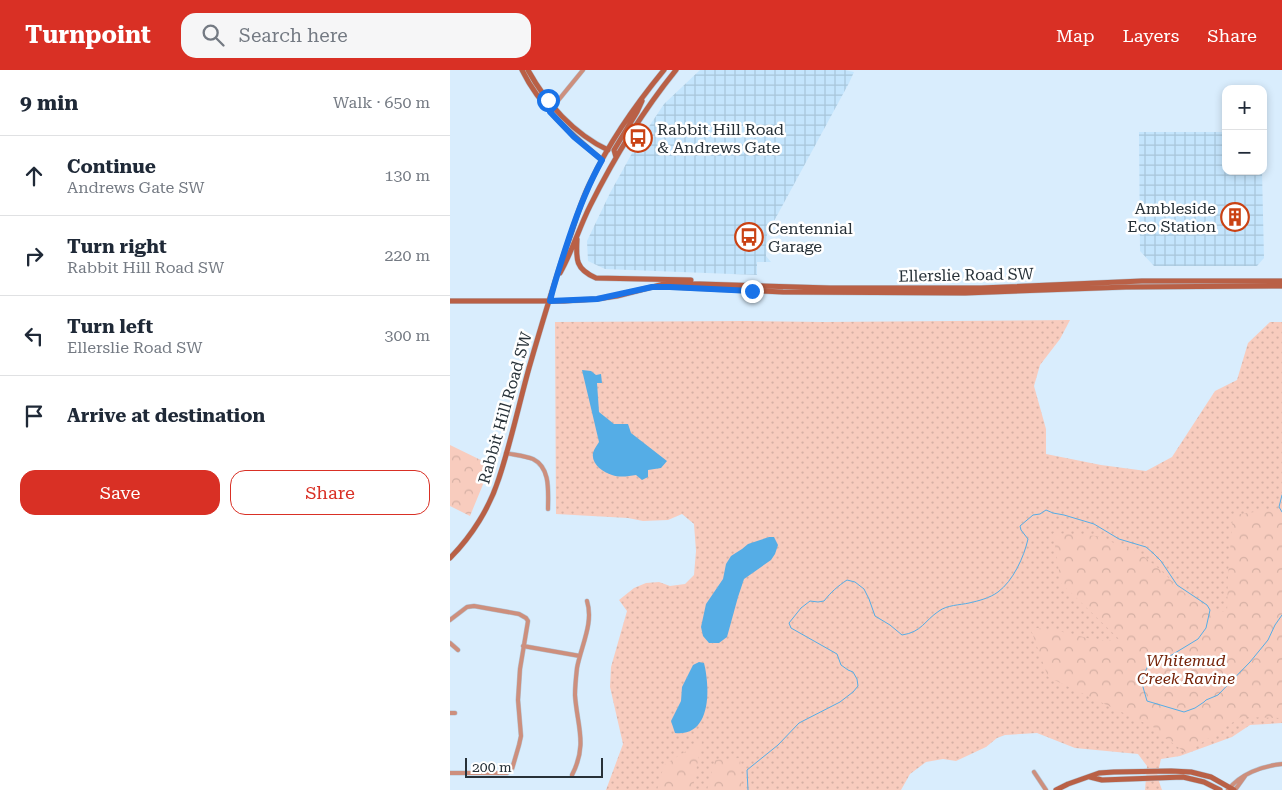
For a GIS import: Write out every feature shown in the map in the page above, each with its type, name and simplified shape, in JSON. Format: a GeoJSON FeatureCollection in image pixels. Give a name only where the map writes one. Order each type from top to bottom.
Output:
{"type":"FeatureCollection","features":[{"type":"Feature","properties":{"kind":"main road"},"geometry":{"type":"LineString","coordinates":[[522,70],[544,106],[574,137],[602,160]]}},
{"type":"Feature","properties":{"kind":"main road"},"geometry":{"type":"LineString","coordinates":[[528,70],[539,88],[554,106],[586,138],[608,150]]}},
{"type":"Feature","properties":{"kind":"main road","name":"Rabbit Hill Road SW"},"geometry":{"type":"LineString","coordinates":[[450,558],[470,535],[487,506],[499,478],[554,284],[591,180],[608,150],[664,70]]}},
{"type":"Feature","properties":{"kind":"main road","name":"Rabbit Hill Road SW"},"geometry":{"type":"LineString","coordinates":[[554,284],[566,263],[596,194],[616,158],[655,97],[676,70]]}},
{"type":"Feature","properties":{"kind":"main road"},"geometry":{"type":"LineString","coordinates":[[616,158],[614,150],[637,112],[644,96]]}},
{"type":"Feature","properties":{"kind":"main road"},"geometry":{"type":"LineString","coordinates":[[577,234],[577,261],[584,272],[596,278],[684,280],[712,284]]}},
{"type":"Feature","properties":{"kind":"main road","name":"Ellerslie Road SW"},"geometry":{"type":"LineString","coordinates":[[450,301],[597,299],[668,283],[830,288],[981,288],[1142,281],[1282,281]]}},
{"type":"Feature","properties":{"kind":"main road","name":"Ellerslie Road SW"},"geometry":{"type":"LineString","coordinates":[[652,287],[792,293],[965,293],[1135,287],[1282,286]]}},
{"type":"Feature","properties":{"kind":"main road"},"geometry":{"type":"LineString","coordinates":[[1056,790],[1099,773],[1180,771],[1211,777],[1232,789]]}},
{"type":"Feature","properties":{"kind":"main road"},"geometry":{"type":"LineString","coordinates":[[1089,777],[1102,780],[1183,777],[1204,782],[1220,790]]}},
{"type":"Feature","properties":{"kind":"street"},"geometry":{"type":"LineString","coordinates":[[550,112],[583,70]]}},
{"type":"Feature","properties":{"kind":"street"},"geometry":{"type":"LineString","coordinates":[[506,453],[534,460],[544,469],[548,486],[548,509]]}},
{"type":"Feature","properties":{"kind":"street"},"geometry":{"type":"LineString","coordinates":[[572,775],[578,763],[580,747],[580,726],[575,694],[576,673],[589,620],[590,611],[587,601]]}},
{"type":"Feature","properties":{"kind":"street"},"geometry":{"type":"LineString","coordinates":[[450,620],[464,609],[478,606],[519,614],[528,621],[520,669],[521,736],[512,769],[507,772],[450,773]]}},
{"type":"Feature","properties":{"kind":"street"},"geometry":{"type":"LineString","coordinates":[[450,643],[458,650]]}},
{"type":"Feature","properties":{"kind":"street"},"geometry":{"type":"LineString","coordinates":[[523,646],[580,656]]}},
{"type":"Feature","properties":{"kind":"street"},"geometry":{"type":"LineString","coordinates":[[1232,789],[1239,779],[1260,768],[1282,764]]}},
{"type":"Feature","properties":{"kind":"street"},"geometry":{"type":"LineString","coordinates":[[1034,772],[1046,790]]}},
{"type":"Feature","properties":{"kind":"shaded area","name":"Centennial Garage"},"geometry":{"type":"Polygon","coordinates":[[[700,70],[845,70],[854,72],[767,234],[766,256],[771,262],[757,262],[757,275],[605,269],[588,261],[587,241],[610,193],[636,146],[664,104],[700,70]]]}},
{"type":"Feature","properties":{"kind":"shaded area"},"geometry":{"type":"Polygon","coordinates":[[[1139,132],[1222,132],[1222,175],[1262,175],[1264,258],[1257,266],[1154,266],[1140,251],[1139,132]]]}},
{"type":"Feature","properties":{"kind":"green space"},"geometry":{"type":"Polygon","coordinates":[[[1070,320],[1060,339],[1040,365],[1034,386],[1046,429],[1046,454],[1101,465],[1146,471],[1172,457],[1215,391],[1237,380],[1248,343],[1270,322],[1282,322],[1282,723],[1250,725],[1232,737],[1180,756],[1161,759],[1157,776],[1162,790],[1145,790],[1147,766],[1138,754],[1075,748],[1037,733],[1005,735],[997,738],[986,747],[956,761],[943,759],[926,762],[910,774],[901,790],[606,790],[623,744],[610,687],[611,667],[627,611],[619,600],[634,588],[646,583],[659,582],[670,586],[685,584],[694,575],[696,551],[694,524],[682,514],[668,520],[643,521],[628,518],[556,514],[555,322],[1070,320]]]}},
{"type":"Feature","properties":{"kind":"green space"},"geometry":{"type":"Polygon","coordinates":[[[450,445],[491,465],[470,516],[450,506],[450,445]]]}},
{"type":"Feature","properties":{"kind":"green space","name":"Whitemud Creek Ravine"},"geometry":{"type":"Polygon","coordinates":[[[1282,508],[1282,718],[1241,717],[1186,753],[1157,732],[1155,728],[1048,677],[1030,627],[1069,633],[1094,640],[1120,640],[1061,583],[1053,533],[1096,536],[1138,552],[1192,600],[1227,613],[1233,515],[1282,508]]]}},
{"type":"Feature","properties":{"kind":"green space"},"geometry":{"type":"Polygon","coordinates":[[[702,741],[692,790],[657,790],[664,765],[702,741]]]}},
{"type":"Feature","properties":{"kind":"green space"},"geometry":{"type":"Polygon","coordinates":[[[740,758],[742,790],[707,790],[715,760],[740,758]]]}},
{"type":"Feature","properties":{"kind":"water"},"geometry":{"type":"Polygon","coordinates":[[[582,370],[591,371],[596,375],[601,374],[602,383],[597,383],[599,412],[614,424],[628,424],[631,433],[667,461],[661,468],[648,470],[648,477],[642,480],[636,475],[621,477],[612,475],[602,470],[596,464],[593,453],[599,442],[582,370]]]}},
{"type":"Feature","properties":{"kind":"water"},"geometry":{"type":"Polygon","coordinates":[[[774,537],[778,545],[775,554],[771,560],[744,579],[727,637],[719,643],[709,643],[703,636],[701,627],[706,604],[723,579],[726,564],[731,556],[748,544],[774,537]]]}},
{"type":"Feature","properties":{"kind":"water"},"geometry":{"type":"Polygon","coordinates":[[[699,662],[704,663],[706,673],[706,709],[696,727],[687,732],[675,733],[671,721],[681,701],[682,687],[693,665],[699,662]]]}},
{"type":"Feature","properties":{"kind":"waterway"},"geometry":{"type":"LineString","coordinates":[[1282,495],[1279,507],[1282,512]]}},
{"type":"Feature","properties":{"kind":"waterway"},"geometry":{"type":"LineString","coordinates":[[748,790],[747,770],[778,745],[799,723],[840,702],[858,686],[853,672],[841,665],[837,654],[791,628],[789,623],[801,608],[810,601],[824,601],[847,580],[855,582],[864,589],[875,616],[902,635],[909,634],[919,629],[942,609],[984,599],[995,594],[1003,587],[1021,561],[1028,539],[1020,526],[1033,515],[1040,514],[1046,510],[1094,524],[1119,539],[1146,547],[1161,561],[1177,585],[1207,605],[1210,610],[1206,628],[1198,639],[1170,656],[1149,664],[1141,680],[1147,701],[1184,712],[1218,695],[1268,640],[1282,615]]}},
{"type":"Feature","properties":{"kind":"place","name":"Rabbit Hill Road & Andrews Gate"},"geometry":{"type":"Point","coordinates":[638,138]}},
{"type":"Feature","properties":{"kind":"place","name":"Ambleside Eco Station"},"geometry":{"type":"Point","coordinates":[1235,217]}},
{"type":"Feature","properties":{"kind":"place","name":"Centennial Garage"},"geometry":{"type":"Point","coordinates":[749,237]}},
{"type":"Feature","properties":{"kind":"route"},"geometry":{"type":"LineString","coordinates":[[548,100],[554,106],[550,112],[558,121],[602,160],[591,180],[581,205],[565,249],[550,301],[597,299],[652,287],[752,291]]}}]}
